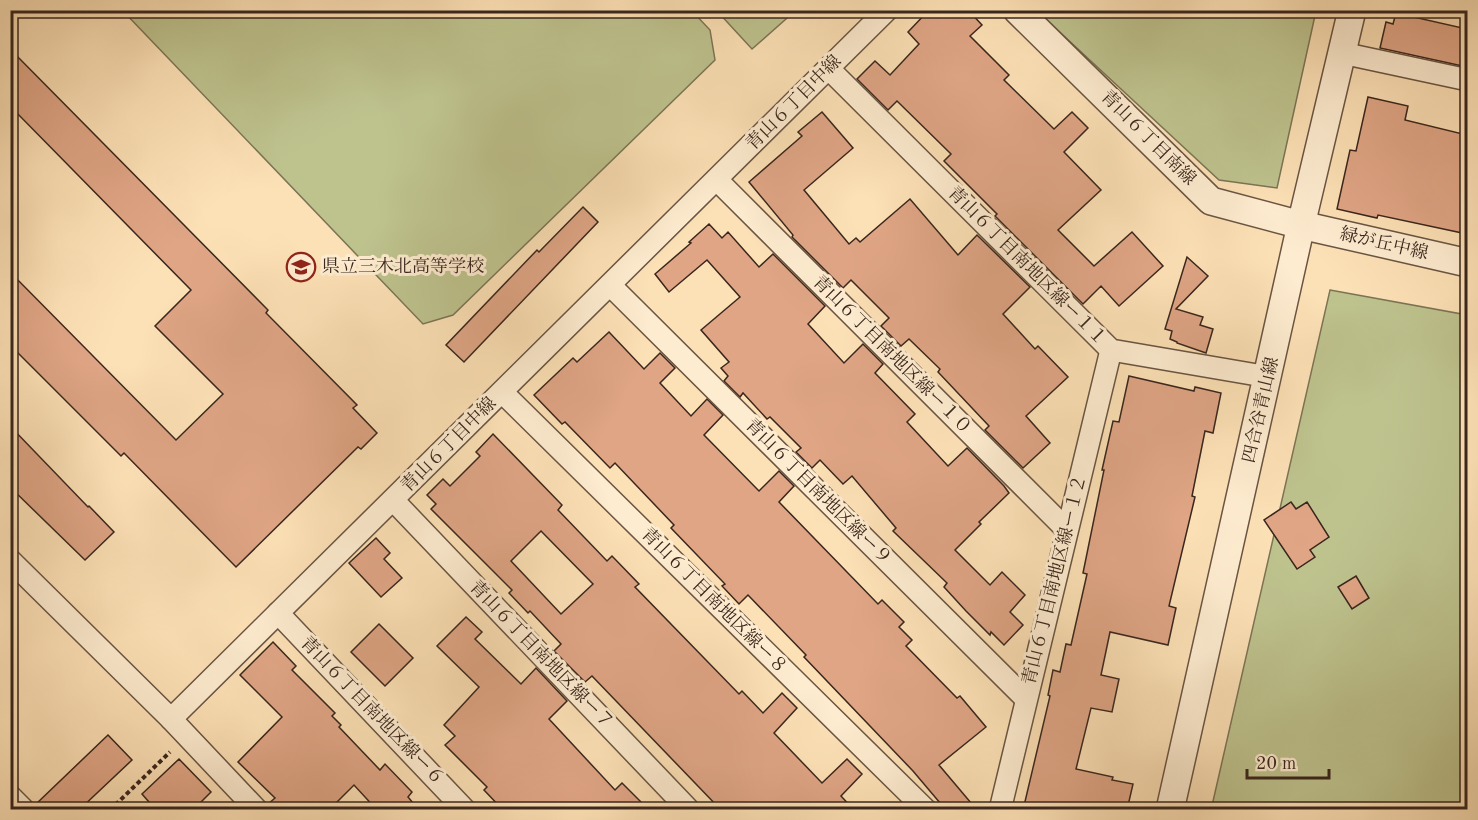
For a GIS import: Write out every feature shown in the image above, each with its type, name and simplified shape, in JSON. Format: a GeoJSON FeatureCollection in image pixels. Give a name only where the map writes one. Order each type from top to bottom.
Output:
{"type":"FeatureCollection","features":[{"type":"Feature","properties":{"kind":"street","name":"青山６丁目中線"},"geometry":{"type":"LineString","coordinates":[[171,719],[887,10]]}},
{"type":"Feature","properties":{"kind":"street","name":"青山６丁目南線"},"geometry":{"type":"LineString","coordinates":[[1017,10],[1211,201],[1301,225]]}},
{"type":"Feature","properties":{"kind":"street","name":"四合谷青山線"},"geometry":{"type":"LineString","coordinates":[[1170,810],[1269,377],[1301,225],[1352,10]]}},
{"type":"Feature","properties":{"kind":"street"},"geometry":{"type":"LineString","coordinates":[[1342,53],[1467,80]]}},
{"type":"Feature","properties":{"kind":"street","name":"青山６丁目南地区線ー１１"},"geometry":{"type":"LineString","coordinates":[[829,69],[1111,350],[1269,377]]}},
{"type":"Feature","properties":{"kind":"street","name":"青山６丁目南地区線ー１０"},"geometry":{"type":"LineString","coordinates":[[717,180],[1067,531]]}},
{"type":"Feature","properties":{"kind":"street","name":"緑が丘中線"},"geometry":{"type":"LineString","coordinates":[[1301,225],[1467,263]]}},
{"type":"Feature","properties":{"kind":"street","name":"青山６丁目南地区線ー９"},"geometry":{"type":"LineString","coordinates":[[610,285],[1026,699]]}},
{"type":"Feature","properties":{"kind":"street","name":"青山６丁目南地区線ー１２"},"geometry":{"type":"LineString","coordinates":[[999,810],[1111,350]]}},
{"type":"Feature","properties":{"kind":"street","name":"青山６丁目南地区線ー８"},"geometry":{"type":"LineString","coordinates":[[502,392],[926,810]]}},
{"type":"Feature","properties":{"kind":"street","name":"青山６丁目南地区線ー７"},"geometry":{"type":"LineString","coordinates":[[393,500],[689,810]]}},
{"type":"Feature","properties":{"kind":"street"},"geometry":{"type":"LineString","coordinates":[[10,560],[171,719],[256,810]]}},
{"type":"Feature","properties":{"kind":"street","name":"青山６丁目南地区線ー６"},"geometry":{"type":"LineString","coordinates":[[278,613],[465,810]]}},
{"type":"Feature","properties":{"kind":"street"},"geometry":{"type":"LineString","coordinates":[[10,796],[24,810]]}},
{"type":"Feature","properties":{"kind":"path"},"geometry":{"type":"LineString","coordinates":[[110,810],[186,736]]}},
{"type":"Feature","properties":{"kind":"green space"},"geometry":{"type":"Polygon","coordinates":[[[123,11],[692,11],[710,30],[715,60],[453,315],[423,324],[123,11]]]}},
{"type":"Feature","properties":{"kind":"green space"},"geometry":{"type":"Polygon","coordinates":[[[717,11],[795,11],[752,49],[717,11]]]}},
{"type":"Feature","properties":{"kind":"green space"},"geometry":{"type":"Polygon","coordinates":[[[1037,11],[1316,11],[1277,188],[1219,180],[1037,11]]]}},
{"type":"Feature","properties":{"kind":"green space"},"geometry":{"type":"Polygon","coordinates":[[[1330,290],[1467,315],[1467,809],[1211,810],[1330,290]]]}},
{"type":"Feature","properties":{"kind":"building"},"geometry":{"type":"Polygon","coordinates":[[[929,10],[968,10],[982,25],[970,36],[1009,75],[1004,80],[1054,129],[1072,112],[1088,128],[1064,152],[1101,190],[1058,230],[1094,266],[1132,232],[1163,266],[1119,306],[1101,286],[1083,304],[944,161],[951,154],[897,101],[888,110],[857,79],[875,61],[890,75],[919,44],[908,32],[929,10]]]}},
{"type":"Feature","properties":{"kind":"building"},"geometry":{"type":"Polygon","coordinates":[[[1396,13],[1467,29],[1467,67],[1380,48],[1386,22],[1393,24],[1396,13]]]}},
{"type":"Feature","properties":{"kind":"building"},"geometry":{"type":"Polygon","coordinates":[[[10,49],[268,310],[266,313],[357,405],[353,408],[377,433],[361,449],[358,447],[236,567],[124,453],[121,456],[10,345],[10,272],[176,440],[223,394],[155,326],[191,290],[10,106],[10,49]]]}},
{"type":"Feature","properties":{"kind":"building"},"geometry":{"type":"Polygon","coordinates":[[[1368,97],[1408,106],[1405,120],[1467,135],[1467,234],[1378,215],[1377,218],[1337,209],[1350,150],[1356,151],[1368,97]]]}},
{"type":"Feature","properties":{"kind":"building"},"geometry":{"type":"Polygon","coordinates":[[[822,112],[853,148],[804,190],[849,244],[856,238],[860,242],[910,199],[958,255],[977,235],[1030,287],[1003,314],[1035,349],[1038,346],[1068,377],[1026,416],[1050,443],[1023,468],[985,430],[989,426],[938,372],[940,369],[909,339],[901,346],[881,326],[889,318],[851,280],[843,288],[792,237],[793,235],[749,182],[802,136],[798,132],[822,112]]]}},
{"type":"Feature","properties":{"kind":"building"},"geometry":{"type":"Polygon","coordinates":[[[583,207],[598,222],[464,362],[446,345],[537,250],[539,252],[583,207]]]}},
{"type":"Feature","properties":{"kind":"building"},"geometry":{"type":"Polygon","coordinates":[[[709,224],[722,238],[728,232],[759,267],[773,254],[825,306],[808,324],[844,363],[863,344],[883,364],[875,373],[915,414],[907,422],[948,466],[967,448],[1009,493],[979,522],[981,524],[955,550],[990,585],[1002,572],[1025,595],[1010,612],[1023,625],[1004,645],[991,632],[990,635],[966,611],[944,587],[947,583],[893,531],[896,528],[852,476],[843,484],[820,460],[812,468],[796,452],[801,448],[770,417],[767,419],[743,393],[740,397],[724,381],[728,376],[721,368],[729,362],[701,330],[740,297],[707,260],[669,292],[655,274],[709,224]]]}},
{"type":"Feature","properties":{"kind":"building"},"geometry":{"type":"Polygon","coordinates":[[[1187,257],[1208,276],[1176,309],[1203,317],[1200,325],[1213,329],[1206,353],[1170,339],[1172,331],[1165,329],[1187,257]]]}},
{"type":"Feature","properties":{"kind":"building"},"geometry":{"type":"Polygon","coordinates":[[[609,332],[644,369],[660,353],[675,368],[660,383],[691,416],[707,399],[723,415],[704,435],[759,491],[779,471],[794,486],[779,502],[878,604],[882,600],[904,622],[899,627],[912,640],[906,646],[957,698],[960,696],[986,727],[939,765],[977,810],[946,810],[913,771],[748,595],[739,604],[722,586],[725,584],[671,528],[674,525],[615,463],[610,468],[565,422],[562,424],[534,395],[573,358],[577,362],[609,332]]]}},
{"type":"Feature","properties":{"kind":"building"},"geometry":{"type":"Polygon","coordinates":[[[1129,376],[1194,391],[1195,387],[1221,393],[1213,433],[1205,431],[1192,496],[1195,497],[1169,606],[1176,608],[1168,645],[1110,632],[1101,675],[1119,679],[1112,712],[1091,708],[1076,769],[1133,784],[1127,810],[1023,810],[1050,696],[1048,695],[1053,670],[1060,672],[1066,644],[1071,645],[1087,574],[1083,573],[1104,470],[1102,470],[1113,421],[1119,422],[1129,376]]]}},
{"type":"Feature","properties":{"kind":"building"},"geometry":{"type":"Polygon","coordinates":[[[10,426],[114,532],[85,560],[10,487],[10,426]]]}},
{"type":"Feature","properties":{"kind":"building"},"geometry":{"type":"Polygon","coordinates":[[[493,434],[562,505],[558,510],[607,561],[612,556],[639,584],[635,587],[739,694],[742,691],[763,713],[782,693],[797,708],[774,733],[822,783],[847,759],[862,774],[841,796],[854,810],[721,810],[592,676],[585,682],[554,651],[561,644],[530,611],[528,613],[509,593],[512,590],[431,509],[436,504],[427,495],[443,479],[450,486],[480,456],[476,452],[493,434]],[[541,531],[511,561],[561,614],[593,584],[541,531]]]}},
{"type":"Feature","properties":{"kind":"building"},"geometry":{"type":"Polygon","coordinates":[[[1291,502],[1296,509],[1307,502],[1329,537],[1310,550],[1315,557],[1297,569],[1264,520],[1291,502]]]}},
{"type":"Feature","properties":{"kind":"building"},"geometry":{"type":"Polygon","coordinates":[[[376,538],[390,553],[384,559],[402,578],[381,597],[349,563],[376,538]]]}},
{"type":"Feature","properties":{"kind":"building"},"geometry":{"type":"Polygon","coordinates":[[[1356,576],[1369,598],[1352,609],[1338,587],[1356,576]]]}},
{"type":"Feature","properties":{"kind":"building"},"geometry":{"type":"Polygon","coordinates":[[[466,617],[482,632],[475,639],[521,684],[536,668],[567,701],[549,719],[615,790],[622,783],[649,810],[503,810],[484,790],[487,787],[445,745],[455,736],[444,725],[479,687],[437,646],[466,617]]]}},
{"type":"Feature","properties":{"kind":"building"},"geometry":{"type":"Polygon","coordinates":[[[379,624],[413,658],[385,686],[351,652],[379,624]]]}},
{"type":"Feature","properties":{"kind":"building"},"geometry":{"type":"Polygon","coordinates":[[[273,642],[296,666],[292,670],[335,713],[332,716],[341,725],[339,727],[380,770],[385,764],[412,792],[408,797],[419,810],[377,810],[354,785],[329,810],[269,810],[268,804],[275,798],[238,762],[282,717],[240,675],[273,642]]]}},
{"type":"Feature","properties":{"kind":"building"},"geometry":{"type":"Polygon","coordinates":[[[108,735],[132,760],[79,810],[36,810],[35,805],[108,735]]]}},
{"type":"Feature","properties":{"kind":"building"},"geometry":{"type":"Polygon","coordinates":[[[179,759],[211,792],[193,810],[156,810],[142,794],[179,759]]]}},
{"type":"Feature","properties":{"kind":"place","name":"県立三木北高等学校"},"geometry":{"type":"Point","coordinates":[301,267]}}]}
